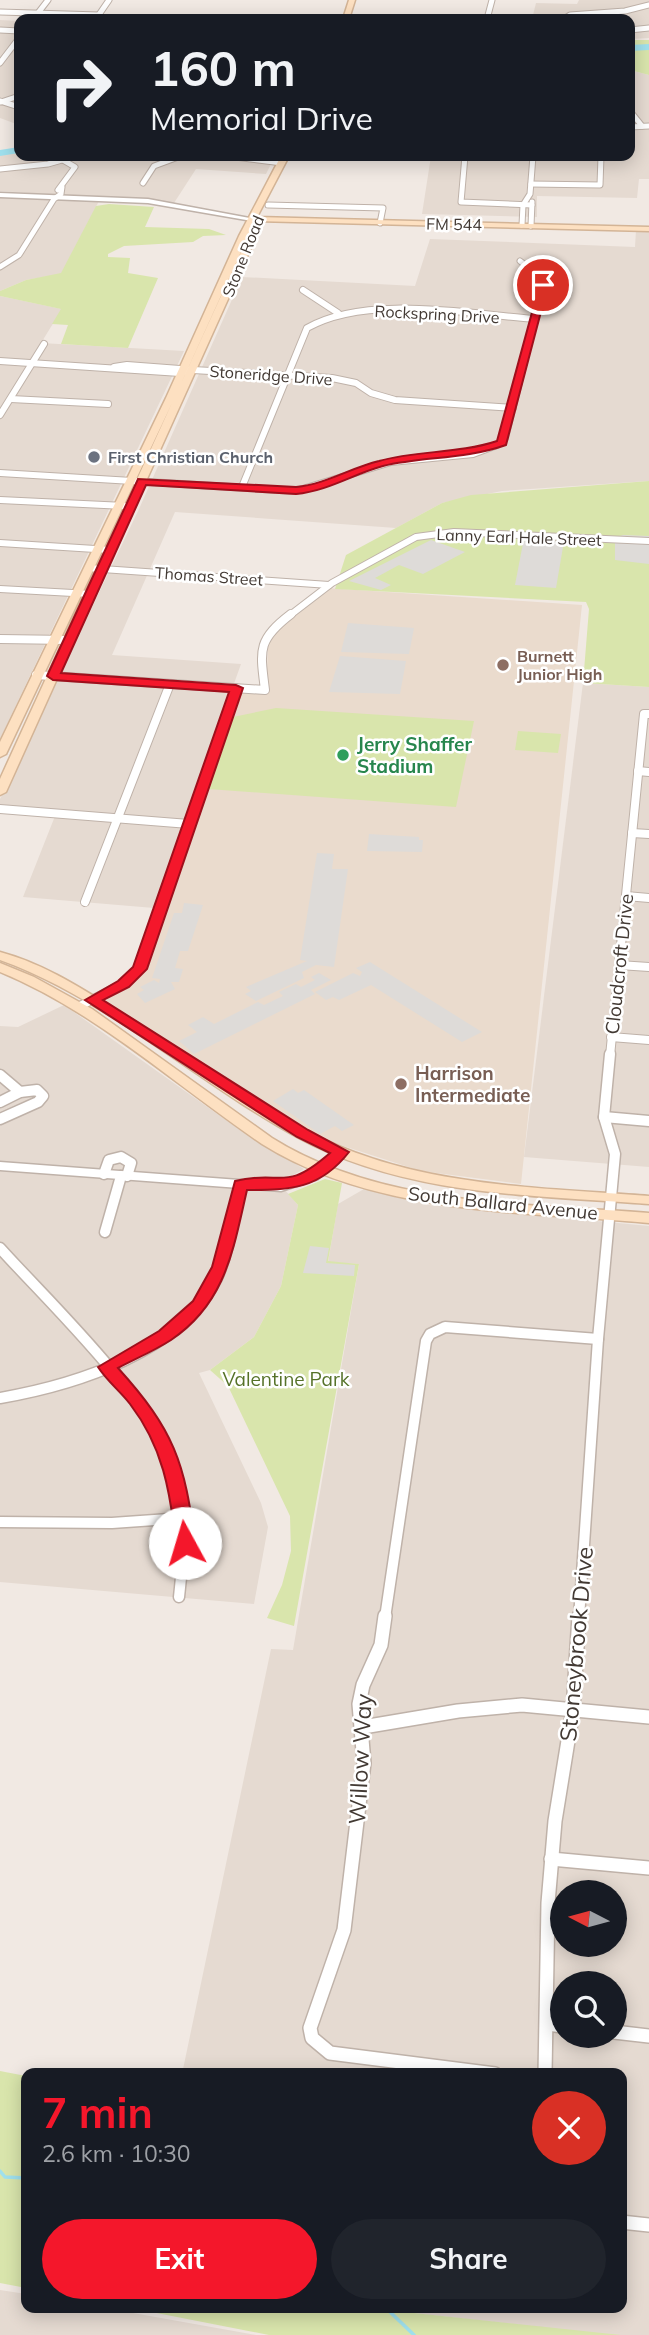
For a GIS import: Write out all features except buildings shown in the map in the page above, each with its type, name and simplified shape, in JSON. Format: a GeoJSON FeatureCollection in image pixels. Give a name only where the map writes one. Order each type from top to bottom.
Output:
{"type":"FeatureCollection","features":[{"type":"Feature","properties":{"kind":"main road","name":"Stone Road"},"geometry":{"type":"LineString","coordinates":[[0,792],[131,507],[202,325],[266,203],[283,161]]}},
{"type":"Feature","properties":{"kind":"main road","name":"FM 544"},"geometry":{"type":"LineString","coordinates":[[256,218],[649,227]]}},
{"type":"Feature","properties":{"kind":"main road","name":"Stone Road"},"geometry":{"type":"LineString","coordinates":[[0,754],[185,370],[213,326],[243,246]]}},
{"type":"Feature","properties":{"kind":"main road"},"geometry":{"type":"LineString","coordinates":[[202,325],[213,326]]}},
{"type":"Feature","properties":{"kind":"main road","name":"South Ballard Avenue"},"geometry":{"type":"LineString","coordinates":[[0,956],[46,974],[92,1000],[302,1134],[341,1152],[407,1174],[474,1186],[649,1200]]}},
{"type":"Feature","properties":{"kind":"main road","name":"South Ballard Avenue"},"geometry":{"type":"LineString","coordinates":[[0,967],[38,983],[78,1007],[252,1131],[293,1156],[323,1168],[373,1186],[430,1199],[649,1218]]}},
{"type":"Feature","properties":{"kind":"street"},"geometry":{"type":"LineString","coordinates":[[38,13],[48,0]]}},
{"type":"Feature","properties":{"kind":"street"},"geometry":{"type":"LineString","coordinates":[[610,4],[617,12]]}},
{"type":"Feature","properties":{"kind":"street"},"geometry":{"type":"LineString","coordinates":[[586,14],[617,12],[649,5]]}},
{"type":"Feature","properties":{"kind":"street"},"geometry":{"type":"LineString","coordinates":[[0,12],[53,14]]}},
{"type":"Feature","properties":{"kind":"street"},"geometry":{"type":"LineString","coordinates":[[0,63],[14,45]]}},
{"type":"Feature","properties":{"kind":"street"},"geometry":{"type":"LineString","coordinates":[[635,117],[641,124]]}},
{"type":"Feature","properties":{"kind":"street"},"geometry":{"type":"LineString","coordinates":[[635,125],[649,124]]}},
{"type":"Feature","properties":{"kind":"street"},"geometry":{"type":"LineString","coordinates":[[0,173],[58,161]]}},
{"type":"Feature","properties":{"kind":"street"},"geometry":{"type":"LineString","coordinates":[[0,267],[20,253],[75,167],[65,161]]}},
{"type":"Feature","properties":{"kind":"street"},"geometry":{"type":"LineString","coordinates":[[144,183],[155,166],[168,161]]}},
{"type":"Feature","properties":{"kind":"street"},"geometry":{"type":"LineString","coordinates":[[464,161],[460,201],[532,205]]}},
{"type":"Feature","properties":{"kind":"street"},"geometry":{"type":"LineString","coordinates":[[527,224],[532,205],[530,194],[533,161]]}},
{"type":"Feature","properties":{"kind":"street"},"geometry":{"type":"LineString","coordinates":[[531,184],[600,185],[601,161]]}},
{"type":"Feature","properties":{"kind":"street"},"geometry":{"type":"LineString","coordinates":[[0,194],[154,202],[200,212],[256,218]]}},
{"type":"Feature","properties":{"kind":"street"},"geometry":{"type":"LineString","coordinates":[[527,224],[523,205],[530,194]]}},
{"type":"Feature","properties":{"kind":"street"},"geometry":{"type":"LineString","coordinates":[[266,203],[383,208],[380,221]]}},
{"type":"Feature","properties":{"kind":"street"},"geometry":{"type":"LineString","coordinates":[[0,473],[242,488],[316,489],[381,463],[481,451],[498,445],[505,438],[543,281],[536,272],[520,261]]}},
{"type":"Feature","properties":{"kind":"street"},"geometry":{"type":"LineString","coordinates":[[303,289],[338,313]]}},
{"type":"Feature","properties":{"kind":"street","name":"Rockspring Drive"},"geometry":{"type":"LineString","coordinates":[[338,313],[371,310],[535,319]]}},
{"type":"Feature","properties":{"kind":"street"},"geometry":{"type":"LineString","coordinates":[[242,488],[307,328],[316,320],[338,313]]}},
{"type":"Feature","properties":{"kind":"street"},"geometry":{"type":"LineString","coordinates":[[0,415],[44,344]]}},
{"type":"Feature","properties":{"kind":"street","name":"Stoneridge Drive"},"geometry":{"type":"LineString","coordinates":[[0,361],[349,381],[384,398],[395,400],[513,408]]}},
{"type":"Feature","properties":{"kind":"street"},"geometry":{"type":"LineString","coordinates":[[10,399],[108,404]]}},
{"type":"Feature","properties":{"kind":"street"},"geometry":{"type":"LineString","coordinates":[[0,499],[131,507]]}},
{"type":"Feature","properties":{"kind":"street","name":"Lanny Earl Hale Street"},"geometry":{"type":"LineString","coordinates":[[236,688],[265,690],[261,652],[264,637],[329,584],[392,548],[434,533],[649,541]]}},
{"type":"Feature","properties":{"kind":"street"},"geometry":{"type":"LineString","coordinates":[[0,544],[111,550]]}},
{"type":"Feature","properties":{"kind":"street","name":"Thomas Street"},"geometry":{"type":"LineString","coordinates":[[88,568],[329,584]]}},
{"type":"Feature","properties":{"kind":"street"},"geometry":{"type":"LineString","coordinates":[[0,589],[91,594]]}},
{"type":"Feature","properties":{"kind":"street"},"geometry":{"type":"LineString","coordinates":[[0,639],[69,640]]}},
{"type":"Feature","properties":{"kind":"street"},"geometry":{"type":"LineString","coordinates":[[36,675],[236,688],[139,969],[123,984],[78,1007]]}},
{"type":"Feature","properties":{"kind":"street"},"geometry":{"type":"LineString","coordinates":[[85,902],[170,684]]}},
{"type":"Feature","properties":{"kind":"street","name":"Cloudcroft Drive"},"geometry":{"type":"LineString","coordinates":[[608,1214],[615,1154],[604,1117],[638,771],[647,714]]}},
{"type":"Feature","properties":{"kind":"street"},"geometry":{"type":"LineString","coordinates":[[638,771],[649,772]]}},
{"type":"Feature","properties":{"kind":"street"},"geometry":{"type":"LineString","coordinates":[[0,809],[189,824]]}},
{"type":"Feature","properties":{"kind":"street"},"geometry":{"type":"LineString","coordinates":[[632,833],[649,834]]}},
{"type":"Feature","properties":{"kind":"street"},"geometry":{"type":"LineString","coordinates":[[626,896],[649,898]]}},
{"type":"Feature","properties":{"kind":"street"},"geometry":{"type":"LineString","coordinates":[[619,965],[649,967]]}},
{"type":"Feature","properties":{"kind":"street"},"geometry":{"type":"LineString","coordinates":[[611,1037],[649,1040]]}},
{"type":"Feature","properties":{"kind":"street"},"geometry":{"type":"LineString","coordinates":[[0,1075],[20,1092]]}},
{"type":"Feature","properties":{"kind":"street"},"geometry":{"type":"LineString","coordinates":[[0,1102],[20,1092],[37,1090],[43,1096],[38,1102],[0,1119]]}},
{"type":"Feature","properties":{"kind":"street"},"geometry":{"type":"LineString","coordinates":[[604,1117],[649,1121]]}},
{"type":"Feature","properties":{"kind":"street"},"geometry":{"type":"LineString","coordinates":[[0,1166],[241,1185],[293,1185],[323,1168],[341,1152]]}},
{"type":"Feature","properties":{"kind":"street"},"geometry":{"type":"LineString","coordinates":[[104,1174],[109,1160],[121,1157],[131,1163],[105,1232]]}},
{"type":"Feature","properties":{"kind":"street"},"geometry":{"type":"LineString","coordinates":[[0,1398],[57,1386],[106,1367],[166,1335],[199,1305],[213,1286],[241,1185]]}},
{"type":"Feature","properties":{"kind":"street","name":"Stoneybrook Drive"},"geometry":{"type":"LineString","coordinates":[[550,2000],[545,1976],[551,1858],[559,1785],[568,1751],[573,1710],[608,1214]]}},
{"type":"Feature","properties":{"kind":"street"},"geometry":{"type":"LineString","coordinates":[[2,1253],[137,1401],[169,1452],[179,1485],[183,1518],[185,1570],[179,1597]]}},
{"type":"Feature","properties":{"kind":"street","name":"Willow Way"},"geometry":{"type":"LineString","coordinates":[[448,2068],[330,2053],[312,2038],[310,2028],[344,1930],[364,1763],[359,1704],[363,1685],[381,1644],[426,1341],[430,1334],[445,1327],[598,1339]]}},
{"type":"Feature","properties":{"kind":"street"},"geometry":{"type":"LineString","coordinates":[[0,1522],[111,1523],[183,1518]]}},
{"type":"Feature","properties":{"kind":"street"},"geometry":{"type":"LineString","coordinates":[[363,1727],[458,1711],[522,1705],[649,1717]]}},
{"type":"Feature","properties":{"kind":"street"},"geometry":{"type":"LineString","coordinates":[[551,1858],[649,1868]]}},
{"type":"Feature","properties":{"kind":"street"},"geometry":{"type":"LineString","coordinates":[[627,2033],[649,2036]]}},
{"type":"Feature","properties":{"kind":"street","name":"Stoneybrook Drive"},"geometry":{"type":"LineString","coordinates":[[546,2068],[550,2048]]}},
{"type":"Feature","properties":{"kind":"street"},"geometry":{"type":"LineString","coordinates":[[627,2223],[649,2225]]}},
{"type":"Feature","properties":{"kind":"shaded area"},"geometry":{"type":"Polygon","coordinates":[[[579,0],[649,0],[649,38],[635,39],[635,14],[533,14],[536,3],[577,4],[579,0]]]}},
{"type":"Feature","properties":{"kind":"shaded area"},"geometry":{"type":"Polygon","coordinates":[[[0,20],[14,21],[14,123],[0,118],[0,20]]]}},
{"type":"Feature","properties":{"kind":"shaded area"},"geometry":{"type":"Polygon","coordinates":[[[635,71],[649,75],[649,179],[639,179],[637,198],[537,196],[537,217],[422,214],[430,161],[635,161],[635,71]]]}},
{"type":"Feature","properties":{"kind":"shaded area"},"geometry":{"type":"Polygon","coordinates":[[[14,153],[14,161],[272,161],[266,174],[196,169],[174,203],[0,191],[0,155],[14,153]]]}},
{"type":"Feature","properties":{"kind":"shaded area"},"geometry":{"type":"Polygon","coordinates":[[[0,197],[99,201],[61,274],[26,280],[0,291],[0,197]]]}},
{"type":"Feature","properties":{"kind":"shaded area"},"geometry":{"type":"Polygon","coordinates":[[[636,230],[649,230],[649,481],[502,491],[442,503],[396,528],[175,512],[112,655],[241,664],[154,908],[23,897],[57,811],[0,806],[0,799],[139,509],[242,277],[415,286],[430,239],[635,247],[636,230]]]}},
{"type":"Feature","properties":{"kind":"shaded area"},"geometry":{"type":"Polygon","coordinates":[[[0,296],[62,309],[41,343],[184,351],[0,739],[0,296]]]}},
{"type":"Feature","properties":{"kind":"shaded area"},"geometry":{"type":"Polygon","coordinates":[[[623,535],[649,536],[649,564],[615,560],[615,538],[623,535]]]}},
{"type":"Feature","properties":{"kind":"shaded area"},"geometry":{"type":"Polygon","coordinates":[[[524,538],[564,541],[556,588],[515,585],[524,538]]]}},
{"type":"Feature","properties":{"kind":"shaded area"},"geometry":{"type":"Polygon","coordinates":[[[431,540],[465,552],[423,574],[399,565],[375,578],[391,585],[381,590],[349,581],[431,540]]]}},
{"type":"Feature","properties":{"kind":"shaded area"},"geometry":{"type":"Polygon","coordinates":[[[327,588],[582,605],[521,1184],[421,1171],[331,1142],[294,1124],[105,1001],[139,978],[150,960],[241,692],[266,694],[268,645],[272,631],[327,588]]]}},
{"type":"Feature","properties":{"kind":"shaded area"},"geometry":{"type":"Polygon","coordinates":[[[348,623],[414,628],[409,654],[341,652],[348,623]]]}},
{"type":"Feature","properties":{"kind":"shaded area"},"geometry":{"type":"Polygon","coordinates":[[[340,656],[406,661],[400,694],[329,692],[340,656]]]}},
{"type":"Feature","properties":{"kind":"shaded area"},"geometry":{"type":"Polygon","coordinates":[[[583,683],[649,687],[649,1167],[524,1157],[583,683]]]}},
{"type":"Feature","properties":{"kind":"shaded area"},"geometry":{"type":"Polygon","coordinates":[[[369,834],[419,837],[419,840],[423,840],[422,852],[367,851],[369,834]]]}},
{"type":"Feature","properties":{"kind":"shaded area"},"geometry":{"type":"Polygon","coordinates":[[[317,853],[334,854],[332,869],[348,869],[334,967],[316,965],[302,972],[304,978],[256,1001],[245,994],[251,991],[246,987],[307,961],[300,960],[317,853]]]}},
{"type":"Feature","properties":{"kind":"shaded area"},"geometry":{"type":"Polygon","coordinates":[[[184,903],[203,905],[188,951],[180,951],[175,968],[183,969],[179,982],[171,982],[175,989],[145,1003],[137,994],[144,990],[140,987],[154,980],[159,983],[160,979],[152,978],[174,913],[182,913],[184,903]]]}},
{"type":"Feature","properties":{"kind":"shaded area"},"geometry":{"type":"Polygon","coordinates":[[[370,962],[482,1032],[462,1042],[371,985],[339,1000],[333,997],[326,1000],[315,992],[353,973],[360,976],[362,972],[356,968],[370,962]]]}},
{"type":"Feature","properties":{"kind":"shaded area"},"geometry":{"type":"Polygon","coordinates":[[[319,973],[331,980],[311,990],[315,994],[194,1054],[179,1041],[197,1032],[188,1025],[203,1017],[214,1024],[258,1002],[264,1005],[283,996],[279,992],[296,984],[301,987],[315,980],[311,977],[319,973]]]}},
{"type":"Feature","properties":{"kind":"shaded area"},"geometry":{"type":"Polygon","coordinates":[[[64,1005],[237,1128],[304,1169],[279,1183],[298,1205],[281,1286],[254,1337],[210,1370],[199,1373],[261,1503],[268,1527],[254,1604],[0,1582],[0,1026],[18,1027],[64,1005]]]}},
{"type":"Feature","properties":{"kind":"shaded area"},"geometry":{"type":"Polygon","coordinates":[[[293,1089],[298,1093],[304,1090],[354,1125],[342,1131],[335,1126],[320,1134],[273,1101],[293,1089]]]}},
{"type":"Feature","properties":{"kind":"shaded area"},"geometry":{"type":"Polygon","coordinates":[[[364,1189],[429,1205],[649,1226],[649,2335],[610,2335],[413,2313],[627,2313],[627,2068],[183,2068],[271,1649],[293,1650],[359,1264],[328,1262],[338,1204],[364,1189]]]}},
{"type":"Feature","properties":{"kind":"shaded area"},"geometry":{"type":"Polygon","coordinates":[[[310,1246],[329,1248],[326,1263],[355,1265],[354,1276],[303,1273],[310,1246]]]}},
{"type":"Feature","properties":{"kind":"shaded area"},"geometry":{"type":"Polygon","coordinates":[[[0,2290],[21,2293],[21,2313],[133,2313],[256,2335],[0,2335],[0,2290]]]}},
{"type":"Feature","properties":{"kind":"green space"},"geometry":{"type":"Polygon","coordinates":[[[635,40],[649,40],[649,75],[635,71],[635,40]]]}},
{"type":"Feature","properties":{"kind":"green space"},"geometry":{"type":"Polygon","coordinates":[[[109,204],[154,207],[145,227],[209,229],[226,235],[203,236],[193,242],[124,246],[108,254],[108,257],[130,258],[128,273],[158,278],[128,348],[61,344],[68,325],[52,324],[61,309],[0,296],[0,291],[26,280],[61,273],[96,206],[109,204]]]}},
{"type":"Feature","properties":{"kind":"green space"},"geometry":{"type":"Polygon","coordinates":[[[649,481],[649,687],[583,683],[589,609],[586,602],[335,589],[346,555],[442,503],[471,495],[649,481]]]}},
{"type":"Feature","properties":{"kind":"green space","name":"Jerry Shaffer Stadium"},"geometry":{"type":"Polygon","coordinates":[[[276,708],[474,721],[456,807],[208,789],[233,717],[276,708]]]}},
{"type":"Feature","properties":{"kind":"green space"},"geometry":{"type":"Polygon","coordinates":[[[518,731],[561,734],[558,753],[515,750],[518,731]]]}},
{"type":"Feature","properties":{"kind":"green space","name":"Valentine Park"},"geometry":{"type":"Polygon","coordinates":[[[325,1179],[342,1183],[328,1261],[359,1264],[294,1626],[267,1618],[282,1585],[291,1551],[290,1516],[228,1386],[210,1370],[254,1337],[281,1286],[298,1205],[288,1194],[325,1179]]]}},
{"type":"Feature","properties":{"kind":"green space"},"geometry":{"type":"Polygon","coordinates":[[[0,2071],[21,2075],[21,2287],[0,2283],[0,2071]]]}},
{"type":"Feature","properties":{"kind":"green space"},"geometry":{"type":"Polygon","coordinates":[[[157,2313],[414,2313],[621,2335],[269,2335],[157,2313]]]}},
{"type":"Feature","properties":{"kind":"waterway"},"geometry":{"type":"LineString","coordinates":[[635,48],[649,47]]}},
{"type":"Feature","properties":{"kind":"waterway"},"geometry":{"type":"LineString","coordinates":[[0,153],[14,151]]}},
{"type":"Feature","properties":{"kind":"waterway"},"geometry":{"type":"LineString","coordinates":[[0,2171],[5,2177],[21,2178]]}},
{"type":"Feature","properties":{"kind":"waterway"},"geometry":{"type":"LineString","coordinates":[[391,2313],[414,2335]]}},
{"type":"Feature","properties":{"kind":"place","name":"First Christian Church"},"geometry":{"type":"Point","coordinates":[94,457]}},
{"type":"Feature","properties":{"kind":"place","name":"Burnett Junior High"},"geometry":{"type":"Point","coordinates":[503,665]}},
{"type":"Feature","properties":{"kind":"place","name":"Jerry Shaffer Stadium"},"geometry":{"type":"Point","coordinates":[343,755]}},
{"type":"Feature","properties":{"kind":"place","name":"Harrison Intermediate"},"geometry":{"type":"Point","coordinates":[401,1084]}},
{"type":"Feature","properties":{"kind":"route"},"geometry":{"type":"LineString","coordinates":[[185,1543],[179,1485],[169,1452],[137,1401],[106,1367],[141,1351],[166,1335],[199,1305],[213,1286],[220,1267],[241,1185],[293,1185],[314,1176],[341,1152],[302,1134],[92,1000],[123,984],[139,969],[236,688],[53,676],[142,481],[296,491],[316,489],[381,463],[472,453],[502,443],[543,285]]}}]}
